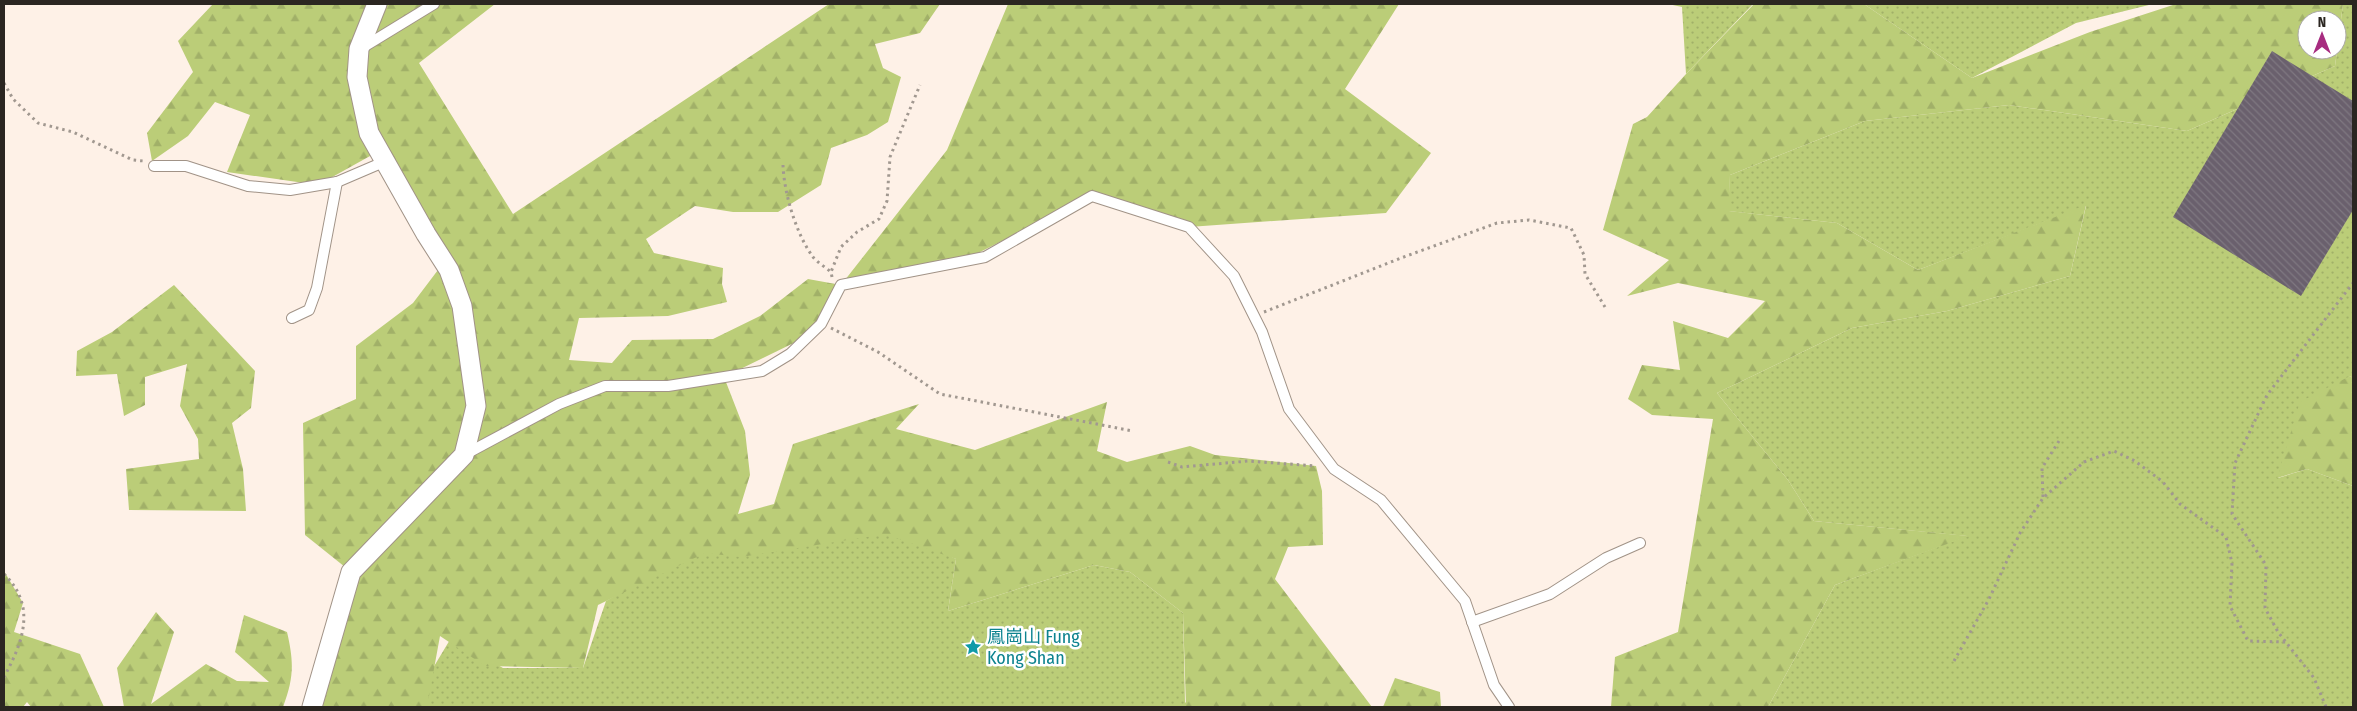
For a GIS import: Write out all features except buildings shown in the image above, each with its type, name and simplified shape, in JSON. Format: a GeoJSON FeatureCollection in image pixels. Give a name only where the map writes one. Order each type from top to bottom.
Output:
{"type":"FeatureCollection","features":[{"type":"Feature","properties":{"kind":"street"},"geometry":{"type":"LineString","coordinates":[[312,707],[351,572],[464,455],[476,406],[462,306],[449,270],[426,234],[369,132],[356,78],[359,49],[377,4]]}},
{"type":"Feature","properties":{"kind":"lane"},"geometry":{"type":"LineString","coordinates":[[359,49],[434,4]]}},
{"type":"Feature","properties":{"kind":"lane"},"geometry":{"type":"LineString","coordinates":[[154,166],[186,166],[248,186],[290,190],[337,182],[386,161]]}},
{"type":"Feature","properties":{"kind":"lane"},"geometry":{"type":"LineString","coordinates":[[292,318],[309,310],[317,288],[337,182]]}},
{"type":"Feature","properties":{"kind":"lane"},"geometry":{"type":"LineString","coordinates":[[464,455],[559,404],[605,386],[668,386],[762,371],[790,354],[821,324],[841,285],[985,257],[1092,196],[1188,227],[1234,276],[1262,332],[1288,409],[1334,469],[1381,500],[1464,601],[1494,685],[1509,707]]}},
{"type":"Feature","properties":{"kind":"lane"},"geometry":{"type":"LineString","coordinates":[[1472,622],[1550,594],[1606,558],[1640,543]]}},
{"type":"Feature","properties":{"kind":"path"},"geometry":{"type":"LineString","coordinates":[[4,83],[13,99],[38,123],[73,132],[134,160],[152,161],[154,166]]}},
{"type":"Feature","properties":{"kind":"path"},"geometry":{"type":"LineString","coordinates":[[830,272],[841,247],[857,232],[879,218],[887,201],[890,157],[920,85]]}},
{"type":"Feature","properties":{"kind":"path"},"geometry":{"type":"LineString","coordinates":[[784,165],[784,184],[797,226],[813,257],[830,272],[833,281],[841,285]]}},
{"type":"Feature","properties":{"kind":"path"},"geometry":{"type":"LineString","coordinates":[[1254,316],[1401,258],[1497,223],[1529,220],[1571,228],[1584,255],[1585,274],[1605,307]]}},
{"type":"Feature","properties":{"kind":"path"},"geometry":{"type":"LineString","coordinates":[[2326,707],[2314,678],[2286,642],[2265,608],[2266,565],[2232,514],[2235,463],[2266,395],[2353,283]]}},
{"type":"Feature","properties":{"kind":"path"},"geometry":{"type":"LineString","coordinates":[[821,324],[878,352],[940,394],[1133,431]]}},
{"type":"Feature","properties":{"kind":"path"},"geometry":{"type":"LineString","coordinates":[[2044,498],[2042,468],[2059,440]]}},
{"type":"Feature","properties":{"kind":"path"},"geometry":{"type":"LineString","coordinates":[[1954,661],[1990,599],[2020,533],[2044,498],[2084,462],[2114,450],[2135,460],[2163,482],[2180,504],[2226,537],[2232,563],[2230,606],[2248,641],[2286,642]]}},
{"type":"Feature","properties":{"kind":"path"},"geometry":{"type":"LineString","coordinates":[[1168,462],[1182,467],[1248,460],[1297,462],[1334,469]]}},
{"type":"Feature","properties":{"kind":"path"},"geometry":{"type":"LineString","coordinates":[[4,574],[12,583],[23,603],[24,624],[17,654],[4,677]]}},
{"type":"Feature","properties":{"kind":"green space"},"geometry":{"type":"Polygon","coordinates":[[[213,4],[495,4],[419,63],[513,214],[829,4],[940,4],[920,33],[875,44],[883,68],[901,77],[888,122],[867,135],[831,148],[821,185],[778,212],[733,212],[695,206],[646,239],[654,253],[723,268],[722,284],[727,302],[668,316],[579,318],[569,360],[612,363],[632,340],[713,339],[760,316],[808,279],[841,285],[808,336],[724,377],[745,431],[750,475],[738,514],[774,504],[793,444],[919,404],[896,429],[975,450],[1107,402],[1097,451],[1127,462],[1190,446],[1215,455],[1316,466],[1322,491],[1323,545],[1288,547],[1275,579],[1372,707],[1186,707],[1183,613],[1130,572],[1094,565],[948,611],[956,559],[885,534],[741,557],[705,553],[598,605],[583,668],[485,666],[440,636],[427,707],[316,707],[345,567],[305,535],[303,423],[356,399],[356,346],[413,303],[444,262],[397,179],[388,146],[318,185],[227,172],[250,115],[215,102],[188,136],[152,161],[147,133],[193,72],[178,41],[213,4]]]}},
{"type":"Feature","properties":{"kind":"green space"},"geometry":{"type":"Polygon","coordinates":[[[1008,4],[1399,4],[1345,89],[1431,153],[1386,213],[1189,227],[1092,196],[962,261],[841,285],[947,150],[1008,4]]]}},
{"type":"Feature","properties":{"kind":"green space"},"geometry":{"type":"Polygon","coordinates":[[[1668,4],[1753,4],[1686,74],[1682,7],[1668,4]]]}},
{"type":"Feature","properties":{"kind":"green space"},"geometry":{"type":"Polygon","coordinates":[[[1754,4],[1864,4],[1972,78],[2090,32],[2176,4],[2343,4],[2342,10],[2297,10],[2297,60],[2336,60],[2335,66],[2187,131],[2009,105],[1865,121],[1730,175],[1729,211],[1837,223],[1918,270],[2086,205],[2070,276],[1947,311],[1852,328],[1717,393],[1788,480],[1814,521],[1969,536],[1835,585],[1768,707],[1611,707],[1615,657],[1678,632],[1713,419],[1652,415],[1628,399],[1642,365],[1680,370],[1673,321],[1728,338],[1765,301],[1678,283],[1627,296],[1669,260],[1603,230],[1633,124],[1647,117],[1754,4]]]}},
{"type":"Feature","properties":{"kind":"green space"},"geometry":{"type":"Polygon","coordinates":[[[1864,4],[2153,4],[2076,23],[1972,78],[1864,4]]]}},
{"type":"Feature","properties":{"kind":"green space"},"geometry":{"type":"Polygon","coordinates":[[[2343,4],[2353,4],[2353,378],[2350,376],[2278,478],[2307,469],[2353,486],[2353,707],[1768,707],[1835,585],[1967,536],[1814,521],[1788,480],[1717,393],[1852,328],[1947,311],[2070,276],[2086,206],[1918,270],[1837,223],[1728,211],[1730,175],[1865,121],[2009,105],[2187,131],[2335,66],[2336,60],[2347,60],[2347,10],[2342,10],[2343,4]]]}},
{"type":"Feature","properties":{"kind":"green space"},"geometry":{"type":"Polygon","coordinates":[[[174,285],[255,371],[251,408],[232,423],[243,469],[246,511],[129,510],[126,469],[199,459],[198,439],[180,406],[187,364],[145,377],[145,405],[124,416],[117,374],[76,376],[77,351],[112,332],[174,285]]]}},
{"type":"Feature","properties":{"kind":"green space"},"geometry":{"type":"Polygon","coordinates":[[[2350,376],[2353,378],[2353,486],[2307,469],[2277,478],[2300,402],[2350,376]]]}},
{"type":"Feature","properties":{"kind":"green space"},"geometry":{"type":"Polygon","coordinates":[[[894,528],[956,559],[948,611],[1094,565],[1130,572],[1183,613],[1185,702],[1190,707],[424,707],[424,683],[451,638],[503,668],[583,668],[606,601],[701,547],[894,528]]]}},
{"type":"Feature","properties":{"kind":"green space"},"geometry":{"type":"Polygon","coordinates":[[[4,571],[23,603],[14,632],[80,654],[104,707],[31,707],[27,702],[23,707],[4,707],[4,571]]]}},
{"type":"Feature","properties":{"kind":"green space"},"geometry":{"type":"Polygon","coordinates":[[[156,612],[174,632],[151,704],[206,664],[237,681],[269,682],[235,652],[244,615],[287,632],[292,670],[283,707],[124,707],[117,668],[156,612]]]}},
{"type":"Feature","properties":{"kind":"green space"},"geometry":{"type":"Polygon","coordinates":[[[1395,678],[1440,692],[1441,707],[1383,707],[1395,678]]]}},
{"type":"Feature","properties":{"kind":"place","name":"鳳崗山 Fung Kong Shan"},"geometry":{"type":"Point","coordinates":[973,647]}}]}
